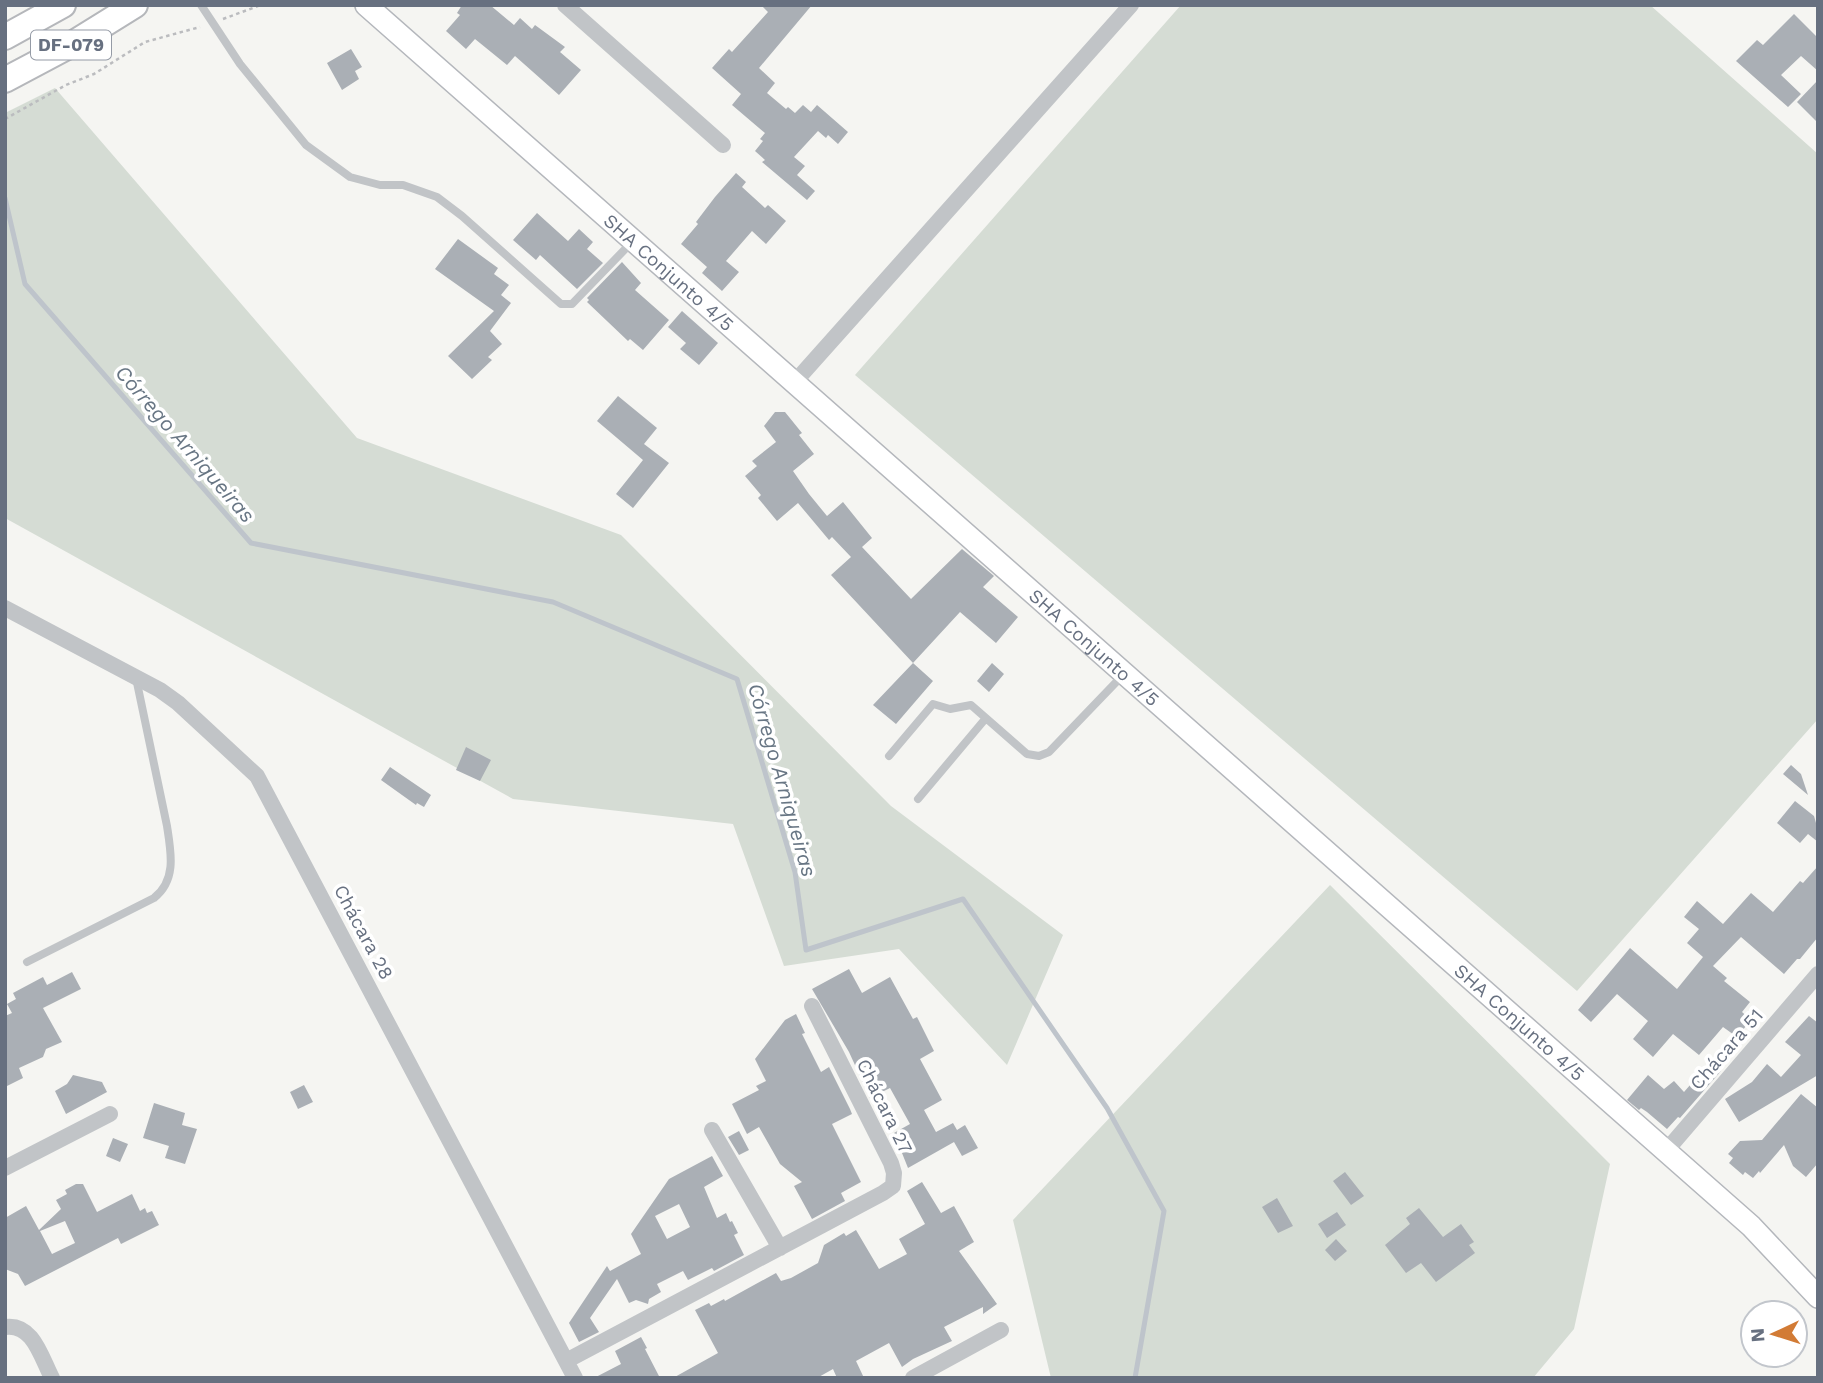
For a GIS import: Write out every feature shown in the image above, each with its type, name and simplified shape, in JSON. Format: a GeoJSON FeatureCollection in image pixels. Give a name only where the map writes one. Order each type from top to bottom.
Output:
{"type":"FeatureCollection","features":[{"type":"Feature","properties":{"kind":"main road","name":"DF-079"},"geometry":{"type":"LineString","coordinates":[[5,37],[62,5]]}},
{"type":"Feature","properties":{"kind":"main road","name":"DF-079"},"geometry":{"type":"LineString","coordinates":[[5,80],[69,46],[135,5]]}},
{"type":"Feature","properties":{"kind":"street","name":"SHA Conjunto 4/5"},"geometry":{"type":"LineString","coordinates":[[366,5],[1666,1151],[1758,1233],[1818,1297]]}},
{"type":"Feature","properties":{"kind":"street"},"geometry":{"type":"LineString","coordinates":[[565,5],[723,145]]}},
{"type":"Feature","properties":{"kind":"street"},"geometry":{"type":"LineString","coordinates":[[793,384],[1132,5]]}},
{"type":"Feature","properties":{"kind":"street","name":"Chácara 28"},"geometry":{"type":"LineString","coordinates":[[5,608],[160,690],[257,776],[575,1378]]}},
{"type":"Feature","properties":{"kind":"street","name":"Chácara 51"},"geometry":{"type":"LineString","coordinates":[[1666,1151],[1818,974]]}},
{"type":"Feature","properties":{"kind":"street","name":"Chácara 27"},"geometry":{"type":"LineString","coordinates":[[566,1361],[883,1194],[893,1186],[891,1163],[812,1006]]}},
{"type":"Feature","properties":{"kind":"street"},"geometry":{"type":"LineString","coordinates":[[5,1168],[110,1114]]}},
{"type":"Feature","properties":{"kind":"street"},"geometry":{"type":"LineString","coordinates":[[712,1130],[780,1248]]}},
{"type":"Feature","properties":{"kind":"street"},"geometry":{"type":"LineString","coordinates":[[5,1327],[17,1326],[25,1331],[37,1347],[52,1378]]}},
{"type":"Feature","properties":{"kind":"street"},"geometry":{"type":"LineString","coordinates":[[913,1378],[1001,1330]]}},
{"type":"Feature","properties":{"kind":"lane"},"geometry":{"type":"LineString","coordinates":[[201,5],[240,64],[306,145],[350,177],[380,185],[403,185],[437,197],[561,304],[572,304],[632,242]]}},
{"type":"Feature","properties":{"kind":"lane"},"geometry":{"type":"LineString","coordinates":[[889,755],[933,705],[950,709],[971,705],[1027,754],[1039,756],[1049,752],[1123,675]]}},
{"type":"Feature","properties":{"kind":"lane"},"geometry":{"type":"LineString","coordinates":[[27,962],[154,898],[169,881],[171,850],[136,677]]}},
{"type":"Feature","properties":{"kind":"lane"},"geometry":{"type":"LineString","coordinates":[[918,799],[986,718]]}},
{"type":"Feature","properties":{"kind":"path"},"geometry":{"type":"LineString","coordinates":[[5,119],[66,85],[94,74],[145,42],[212,23],[261,5]]}},
{"type":"Feature","properties":{"kind":"shaded area"},"geometry":{"type":"Polygon","coordinates":[[[1181,5],[1650,5],[1818,154],[1818,719],[1577,991],[855,375],[1181,5]]]}},
{"type":"Feature","properties":{"kind":"shaded area"},"geometry":{"type":"Polygon","coordinates":[[[55,88],[357,438],[621,535],[891,806],[1063,935],[1007,1065],[899,949],[784,966],[733,824],[513,799],[5,518],[5,113],[55,88]]]}},
{"type":"Feature","properties":{"kind":"shaded area"},"geometry":{"type":"Polygon","coordinates":[[[1330,885],[1610,1164],[1574,1329],[1533,1378],[1051,1378],[1013,1220],[1330,885]]]}},
{"type":"Feature","properties":{"kind":"building"},"geometry":{"type":"Polygon","coordinates":[[[462,5],[490,5],[514,25],[520,18],[532,29],[535,25],[565,47],[560,52],[581,70],[559,95],[515,56],[507,65],[475,39],[466,49],[446,31],[460,15],[457,13],[462,5]]]}},
{"type":"Feature","properties":{"kind":"building"},"geometry":{"type":"Polygon","coordinates":[[[761,5],[812,5],[759,68],[775,83],[767,93],[795,113],[803,105],[811,112],[817,105],[848,132],[838,144],[818,131],[794,157],[805,166],[797,175],[815,191],[807,200],[762,162],[765,160],[755,151],[763,141],[760,139],[765,133],[732,105],[741,94],[712,68],[729,49],[732,52],[768,12],[761,5]]]}},
{"type":"Feature","properties":{"kind":"building"},"geometry":{"type":"Polygon","coordinates":[[[1794,14],[1818,38],[1818,71],[1801,56],[1781,75],[1801,94],[1788,107],[1736,61],[1757,40],[1763,45],[1794,14]]]}},
{"type":"Feature","properties":{"kind":"building"},"geometry":{"type":"Polygon","coordinates":[[[351,49],[362,67],[355,71],[359,79],[342,90],[327,63],[351,49]]]}},
{"type":"Feature","properties":{"kind":"building"},"geometry":{"type":"Polygon","coordinates":[[[1818,80],[1818,123],[1797,102],[1818,80]]]}},
{"type":"Feature","properties":{"kind":"building"},"geometry":{"type":"Polygon","coordinates":[[[736,173],[746,182],[742,187],[765,208],[768,205],[786,221],[766,244],[752,231],[726,261],[739,272],[722,291],[702,273],[707,267],[681,244],[736,173]]]}},
{"type":"Feature","properties":{"kind":"building"},"geometry":{"type":"Polygon","coordinates":[[[537,213],[568,241],[579,229],[593,242],[587,249],[603,263],[577,289],[540,255],[536,260],[513,240],[537,213]]]}},
{"type":"Feature","properties":{"kind":"building"},"geometry":{"type":"Polygon","coordinates":[[[458,239],[498,268],[494,274],[509,285],[501,295],[511,303],[490,331],[502,344],[488,357],[492,360],[472,379],[448,356],[494,311],[435,269],[458,239]]]}},
{"type":"Feature","properties":{"kind":"building"},"geometry":{"type":"Polygon","coordinates":[[[622,262],[641,283],[635,290],[669,320],[643,350],[630,339],[628,341],[587,302],[587,298],[622,262]]]}},
{"type":"Feature","properties":{"kind":"building"},"geometry":{"type":"Polygon","coordinates":[[[682,311],[718,343],[699,365],[680,349],[686,343],[668,327],[682,311]]]}},
{"type":"Feature","properties":{"kind":"building"},"geometry":{"type":"Polygon","coordinates":[[[618,396],[657,428],[644,444],[669,463],[633,508],[616,494],[643,460],[597,421],[618,396]]]}},
{"type":"Feature","properties":{"kind":"building"},"geometry":{"type":"Polygon","coordinates":[[[775,412],[785,412],[814,454],[793,471],[809,494],[827,516],[843,502],[872,538],[862,547],[911,599],[962,549],[994,576],[983,587],[1018,617],[996,643],[960,612],[913,663],[831,575],[851,557],[832,537],[829,540],[798,503],[777,521],[758,498],[761,495],[745,476],[757,466],[752,461],[776,442],[764,426],[775,412]]]}},
{"type":"Feature","properties":{"kind":"building"},"geometry":{"type":"Polygon","coordinates":[[[913,663],[933,681],[896,724],[873,705],[913,663]]]}},
{"type":"Feature","properties":{"kind":"building"},"geometry":{"type":"Polygon","coordinates":[[[992,663],[1004,674],[989,692],[977,681],[992,663]]]}},
{"type":"Feature","properties":{"kind":"building"},"geometry":{"type":"Polygon","coordinates":[[[466,747],[491,760],[480,781],[456,770],[466,747]]]}},
{"type":"Feature","properties":{"kind":"building"},"geometry":{"type":"Polygon","coordinates":[[[1791,765],[1801,774],[1808,795],[1783,774],[1791,765]]]}},
{"type":"Feature","properties":{"kind":"building"},"geometry":{"type":"Polygon","coordinates":[[[390,767],[431,795],[424,807],[417,803],[416,805],[381,780],[390,767]]]}},
{"type":"Feature","properties":{"kind":"building"},"geometry":{"type":"Polygon","coordinates":[[[1795,801],[1814,816],[1818,842],[1808,834],[1800,843],[1777,823],[1795,801]]]}},
{"type":"Feature","properties":{"kind":"building"},"geometry":{"type":"Polygon","coordinates":[[[1818,866],[1818,937],[1800,959],[1784,974],[1741,937],[1713,966],[1727,978],[1724,981],[1750,1002],[1742,1012],[1751,1020],[1737,1037],[1723,1027],[1699,1055],[1673,1034],[1653,1057],[1633,1039],[1648,1021],[1617,994],[1591,1022],[1578,1010],[1630,948],[1677,989],[1703,957],[1687,943],[1699,929],[1684,917],[1697,901],[1723,924],[1751,893],[1773,912],[1800,881],[1803,883],[1818,866]]]}},
{"type":"Feature","properties":{"kind":"building"},"geometry":{"type":"Polygon","coordinates":[[[849,969],[862,993],[890,977],[913,1019],[917,1017],[934,1051],[920,1059],[942,1100],[924,1110],[936,1132],[953,1123],[957,1130],[965,1125],[978,1148],[962,1156],[954,1142],[908,1168],[894,1133],[910,1124],[890,1088],[870,1098],[849,1052],[812,989],[849,969]]]}},
{"type":"Feature","properties":{"kind":"building"},"geometry":{"type":"Polygon","coordinates":[[[72,972],[81,989],[43,1008],[62,1042],[46,1049],[43,1057],[19,1068],[23,1078],[5,1087],[5,1016],[12,1013],[7,1004],[16,999],[13,993],[43,977],[47,985],[72,972]]]}},
{"type":"Feature","properties":{"kind":"building"},"geometry":{"type":"Polygon","coordinates":[[[796,1014],[805,1033],[802,1034],[821,1072],[829,1067],[852,1114],[832,1124],[861,1182],[841,1193],[845,1201],[812,1219],[794,1186],[802,1182],[780,1164],[759,1127],[747,1134],[732,1104],[759,1090],[756,1086],[766,1081],[755,1059],[785,1020],[796,1014]]]}},
{"type":"Feature","properties":{"kind":"building"},"geometry":{"type":"Polygon","coordinates":[[[1809,1016],[1818,1023],[1818,1075],[1739,1122],[1725,1099],[1752,1082],[1767,1064],[1781,1077],[1801,1055],[1785,1042],[1809,1016]]]}},
{"type":"Feature","properties":{"kind":"building"},"geometry":{"type":"Polygon","coordinates":[[[1710,1062],[1721,1071],[1667,1129],[1627,1100],[1648,1075],[1664,1089],[1674,1081],[1684,1092],[1710,1062]]]}},
{"type":"Feature","properties":{"kind":"building"},"geometry":{"type":"Polygon","coordinates":[[[73,1075],[102,1082],[107,1092],[66,1114],[55,1091],[67,1084],[73,1075]]]}},
{"type":"Feature","properties":{"kind":"building"},"geometry":{"type":"Polygon","coordinates":[[[304,1085],[313,1102],[298,1109],[290,1092],[304,1085]]]}},
{"type":"Feature","properties":{"kind":"building"},"geometry":{"type":"Polygon","coordinates":[[[1801,1094],[1818,1108],[1818,1163],[1806,1177],[1793,1166],[1784,1145],[1753,1178],[1745,1172],[1743,1175],[1729,1163],[1733,1158],[1728,1154],[1740,1141],[1762,1140],[1801,1094]]]}},
{"type":"Feature","properties":{"kind":"building"},"geometry":{"type":"Polygon","coordinates":[[[154,1103],[185,1113],[182,1125],[197,1129],[185,1164],[165,1158],[169,1146],[143,1138],[154,1103]]]}},
{"type":"Feature","properties":{"kind":"building"},"geometry":{"type":"Polygon","coordinates":[[[739,1131],[749,1150],[739,1155],[728,1137],[739,1131]]]}},
{"type":"Feature","properties":{"kind":"building"},"geometry":{"type":"Polygon","coordinates":[[[113,1138],[128,1144],[120,1162],[106,1156],[113,1138]]]}},
{"type":"Feature","properties":{"kind":"building"},"geometry":{"type":"Polygon","coordinates":[[[712,1156],[723,1176],[704,1187],[717,1218],[726,1213],[730,1222],[732,1221],[738,1233],[734,1235],[744,1255],[714,1271],[712,1268],[688,1280],[683,1271],[657,1284],[661,1292],[649,1299],[648,1304],[636,1300],[629,1303],[617,1279],[590,1318],[599,1332],[579,1342],[569,1323],[607,1266],[610,1271],[641,1254],[631,1234],[669,1179],[712,1156]],[[679,1204],[655,1216],[667,1239],[690,1227],[679,1204]]]}},
{"type":"Feature","properties":{"kind":"building"},"geometry":{"type":"Polygon","coordinates":[[[1345,1172],[1364,1196],[1351,1205],[1333,1181],[1345,1172]]]}},
{"type":"Feature","properties":{"kind":"building"},"geometry":{"type":"Polygon","coordinates":[[[922,1182],[941,1213],[954,1206],[974,1242],[959,1251],[997,1304],[983,1314],[983,1307],[944,1327],[952,1341],[902,1367],[889,1343],[856,1361],[864,1378],[837,1378],[833,1369],[817,1378],[673,1378],[718,1353],[695,1310],[709,1303],[711,1306],[724,1299],[725,1301],[776,1273],[781,1281],[791,1278],[818,1263],[824,1245],[844,1233],[846,1236],[856,1230],[879,1269],[907,1254],[899,1239],[925,1224],[907,1191],[922,1182]]]}},
{"type":"Feature","properties":{"kind":"building"},"geometry":{"type":"Polygon","coordinates":[[[76,1184],[83,1184],[97,1212],[132,1194],[140,1211],[145,1208],[147,1213],[152,1211],[159,1225],[121,1244],[118,1238],[25,1286],[18,1274],[5,1269],[5,1218],[26,1206],[39,1230],[61,1209],[56,1200],[67,1194],[65,1190],[76,1184]],[[65,1221],[40,1231],[52,1254],[75,1243],[65,1221]]]}},
{"type":"Feature","properties":{"kind":"building"},"geometry":{"type":"Polygon","coordinates":[[[1277,1198],[1293,1226],[1278,1233],[1262,1207],[1277,1198]]]}},
{"type":"Feature","properties":{"kind":"building"},"geometry":{"type":"Polygon","coordinates":[[[1419,1208],[1443,1237],[1461,1224],[1474,1242],[1469,1245],[1475,1253],[1436,1282],[1421,1263],[1406,1273],[1385,1245],[1410,1224],[1406,1218],[1419,1208]]]}},
{"type":"Feature","properties":{"kind":"building"},"geometry":{"type":"Polygon","coordinates":[[[1337,1212],[1346,1225],[1327,1238],[1318,1224],[1337,1212]]]}},
{"type":"Feature","properties":{"kind":"building"},"geometry":{"type":"Polygon","coordinates":[[[1336,1239],[1347,1251],[1335,1261],[1325,1250],[1336,1239]]]}},
{"type":"Feature","properties":{"kind":"building"},"geometry":{"type":"Polygon","coordinates":[[[641,1337],[660,1378],[594,1378],[621,1364],[615,1351],[641,1337]]]}},
{"type":"Feature","properties":{"kind":"waterway","name":"Córrego Arniqueiras"},"geometry":{"type":"LineString","coordinates":[[5,198],[25,284],[251,543],[553,602],[737,679],[795,872],[806,950],[963,899],[1107,1108],[1164,1211],[1135,1378]]}}]}
